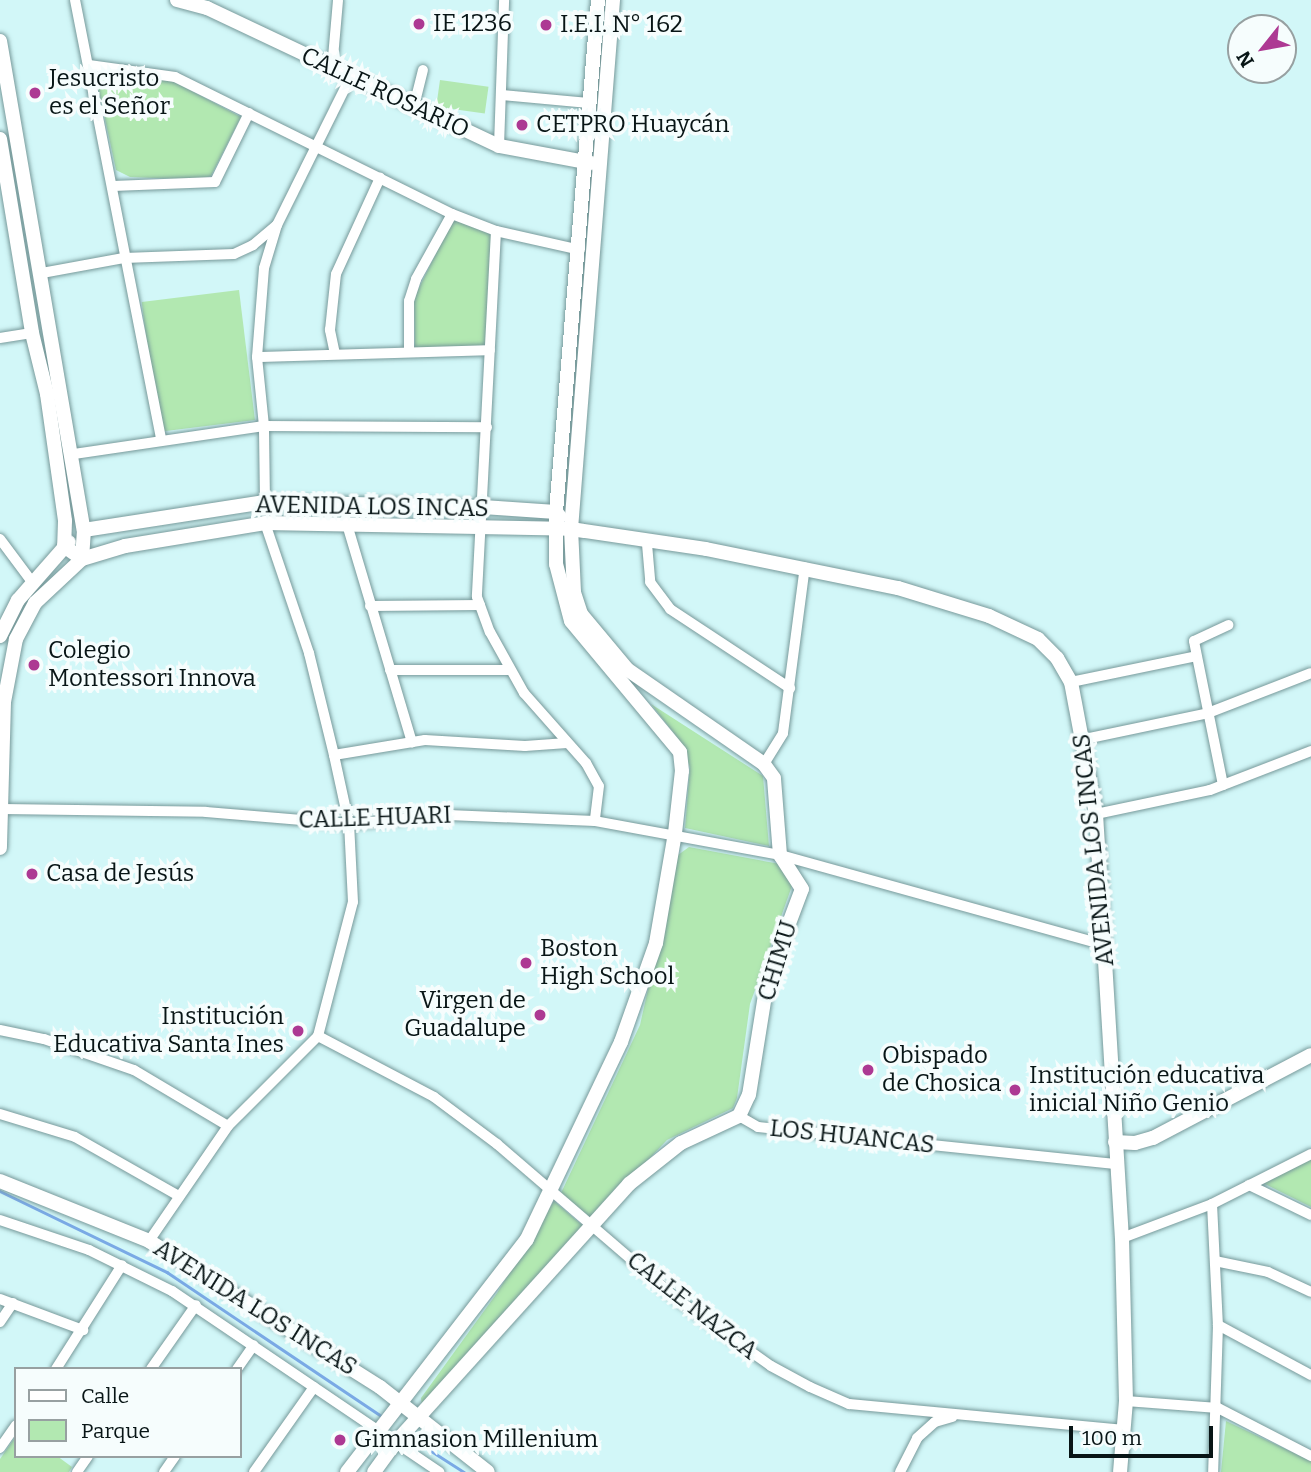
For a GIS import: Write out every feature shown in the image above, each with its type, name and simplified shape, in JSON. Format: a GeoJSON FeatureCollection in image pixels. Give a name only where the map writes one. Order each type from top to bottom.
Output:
{"type":"FeatureCollection","features":[{"type":"Feature","properties":{"kind":"main road"},"geometry":{"type":"LineString","coordinates":[[347,1472],[378,1429],[403,1403],[527,1239],[607,1075],[645,982],[675,833],[682,771],[680,752],[571,621],[556,564],[564,531],[592,163],[589,103],[598,0]]}},
{"type":"Feature","properties":{"kind":"main road"},"geometry":{"type":"LineString","coordinates":[[613,0],[580,250],[556,512],[564,531],[574,592],[581,614],[627,669],[764,764],[774,778],[780,855]]}},
{"type":"Feature","properties":{"kind":"main road","name":"CALLE ROSARIO"},"geometry":{"type":"LineString","coordinates":[[180,1],[207,8],[350,78],[499,146],[592,163]]}},
{"type":"Feature","properties":{"kind":"main road"},"geometry":{"type":"LineString","coordinates":[[0,41],[74,454],[83,530],[82,559],[35,603],[16,639],[4,702],[0,848]]}},
{"type":"Feature","properties":{"kind":"main road"},"geometry":{"type":"LineString","coordinates":[[0,139],[32,333],[47,394],[65,521],[64,546]]}},
{"type":"Feature","properties":{"kind":"main road"},"geometry":{"type":"LineString","coordinates":[[3,156],[20,152]]}},
{"type":"Feature","properties":{"kind":"main road"},"geometry":{"type":"LineString","coordinates":[[47,394],[63,392]]}},
{"type":"Feature","properties":{"kind":"main road","name":"AVENIDA LOS INCAS"},"geometry":{"type":"LineString","coordinates":[[83,530],[265,502],[483,507],[556,512]]}},
{"type":"Feature","properties":{"kind":"main road","name":"AVENIDA LOS INCAS"},"geometry":{"type":"LineString","coordinates":[[82,559],[150,541],[265,523],[346,522],[564,531],[805,567],[898,588],[1013,625],[1038,639],[1057,658],[1071,682],[1085,739],[1096,814],[1115,1164],[1122,1238],[1126,1401],[1120,1472]]}},
{"type":"Feature","properties":{"kind":"main road"},"geometry":{"type":"LineString","coordinates":[[1,629],[33,582],[64,546],[83,530]]}},
{"type":"Feature","properties":{"kind":"main road"},"geometry":{"type":"LineString","coordinates":[[64,546],[82,559]]}},
{"type":"Feature","properties":{"kind":"main road","name":"CHIMU"},"geometry":{"type":"LineString","coordinates":[[739,1116],[749,1095],[767,982],[802,889],[780,855]]}},
{"type":"Feature","properties":{"kind":"main road"},"geometry":{"type":"LineString","coordinates":[[1115,1142],[1135,1143],[1153,1138],[1311,1055]]}},
{"type":"Feature","properties":{"kind":"main road","name":"LOS HUANCAS"},"geometry":{"type":"LineString","coordinates":[[374,1472],[396,1442],[592,1225],[653,1162],[711,1126],[739,1116]]}},
{"type":"Feature","properties":{"kind":"main road","name":"AVENIDA LOS INCAS"},"geometry":{"type":"LineString","coordinates":[[0,1181],[149,1241],[403,1403],[488,1472]]}},
{"type":"Feature","properties":{"kind":"street"},"geometry":{"type":"LineString","coordinates":[[75,0],[161,438]]}},
{"type":"Feature","properties":{"kind":"street"},"geometry":{"type":"LineString","coordinates":[[332,69],[338,0]]}},
{"type":"Feature","properties":{"kind":"street"},"geometry":{"type":"LineString","coordinates":[[499,146],[504,0]]}},
{"type":"Feature","properties":{"kind":"street"},"geometry":{"type":"LineString","coordinates":[[89,65],[175,77],[318,144],[452,214],[496,231],[580,250]]}},
{"type":"Feature","properties":{"kind":"street"},"geometry":{"type":"LineString","coordinates":[[414,106],[423,70]]}},
{"type":"Feature","properties":{"kind":"street"},"geometry":{"type":"LineString","coordinates":[[265,502],[264,426],[257,357],[264,268],[277,225],[350,78]]}},
{"type":"Feature","properties":{"kind":"street"},"geometry":{"type":"LineString","coordinates":[[502,95],[589,103]]}},
{"type":"Feature","properties":{"kind":"street"},"geometry":{"type":"LineString","coordinates":[[113,186],[215,182],[249,113]]}},
{"type":"Feature","properties":{"kind":"street"},"geometry":{"type":"LineString","coordinates":[[335,354],[330,330],[334,283],[380,178]]}},
{"type":"Feature","properties":{"kind":"street"},"geometry":{"type":"LineString","coordinates":[[410,352],[409,301],[415,279],[452,214]]}},
{"type":"Feature","properties":{"kind":"street"},"geometry":{"type":"LineString","coordinates":[[42,273],[124,258],[234,254],[253,245],[277,225]]}},
{"type":"Feature","properties":{"kind":"street"},"geometry":{"type":"LineString","coordinates":[[496,231],[480,605],[510,670],[566,743],[586,763],[600,786],[595,821]]}},
{"type":"Feature","properties":{"kind":"street"},"geometry":{"type":"LineString","coordinates":[[0,338],[32,333]]}},
{"type":"Feature","properties":{"kind":"street"},"geometry":{"type":"LineString","coordinates":[[257,357],[491,350]]}},
{"type":"Feature","properties":{"kind":"street"},"geometry":{"type":"LineString","coordinates":[[74,454],[161,438],[264,426],[487,428]]}},
{"type":"Feature","properties":{"kind":"street"},"geometry":{"type":"LineString","coordinates":[[346,522],[412,742]]}},
{"type":"Feature","properties":{"kind":"street"},"geometry":{"type":"LineString","coordinates":[[149,1241],[228,1126],[318,1036],[353,902],[349,824],[334,755],[309,653],[265,523]]}},
{"type":"Feature","properties":{"kind":"street"},"geometry":{"type":"LineString","coordinates":[[0,539],[33,582]]}},
{"type":"Feature","properties":{"kind":"street"},"geometry":{"type":"LineString","coordinates":[[648,544],[650,582],[664,603],[687,623],[790,688]]}},
{"type":"Feature","properties":{"kind":"street"},"geometry":{"type":"LineString","coordinates":[[764,764],[783,733],[805,567]]}},
{"type":"Feature","properties":{"kind":"street"},"geometry":{"type":"LineString","coordinates":[[370,606],[480,605]]}},
{"type":"Feature","properties":{"kind":"street"},"geometry":{"type":"LineString","coordinates":[[1223,785],[1194,641],[1229,625]]}},
{"type":"Feature","properties":{"kind":"street"},"geometry":{"type":"LineString","coordinates":[[1071,682],[1196,656]]}},
{"type":"Feature","properties":{"kind":"street"},"geometry":{"type":"LineString","coordinates":[[390,670],[510,670]]}},
{"type":"Feature","properties":{"kind":"street"},"geometry":{"type":"LineString","coordinates":[[1085,739],[1208,713],[1311,673]]}},
{"type":"Feature","properties":{"kind":"street"},"geometry":{"type":"LineString","coordinates":[[334,755],[412,742],[566,743]]}},
{"type":"Feature","properties":{"kind":"street"},"geometry":{"type":"LineString","coordinates":[[1096,814],[1223,785],[1311,751]]}},
{"type":"Feature","properties":{"kind":"street","name":"CALLE HUARI"},"geometry":{"type":"LineString","coordinates":[[2,809],[206,812],[349,824],[448,815],[595,821],[675,833],[780,855],[1104,945]]}},
{"type":"Feature","properties":{"kind":"street"},"geometry":{"type":"LineString","coordinates":[[0,1030],[44,1039],[134,1070],[228,1126]]}},
{"type":"Feature","properties":{"kind":"street","name":"CALLE NAZCA"},"geometry":{"type":"LineString","coordinates":[[318,1036],[434,1097],[497,1144],[550,1194],[592,1225],[681,1302],[771,1366],[810,1387],[849,1404],[1125,1430]]}},
{"type":"Feature","properties":{"kind":"street"},"geometry":{"type":"LineString","coordinates":[[0,1114],[75,1137],[179,1196]]}},
{"type":"Feature","properties":{"kind":"street","name":"LOS HUANCAS"},"geometry":{"type":"LineString","coordinates":[[739,1116],[758,1127],[1115,1164]]}},
{"type":"Feature","properties":{"kind":"street"},"geometry":{"type":"LineString","coordinates":[[1122,1238],[1212,1204],[1311,1154]]}},
{"type":"Feature","properties":{"kind":"street"},"geometry":{"type":"LineString","coordinates":[[1249,1185],[1311,1215]]}},
{"type":"Feature","properties":{"kind":"street"},"geometry":{"type":"LineString","coordinates":[[1212,1204],[1218,1325],[1218,1408],[1213,1472]]}},
{"type":"Feature","properties":{"kind":"street"},"geometry":{"type":"LineString","coordinates":[[0,1220],[122,1265],[197,1305],[439,1472]]}},
{"type":"Feature","properties":{"kind":"street"},"geometry":{"type":"LineString","coordinates":[[1215,1261],[1268,1272],[1311,1292]]}},
{"type":"Feature","properties":{"kind":"street"},"geometry":{"type":"LineString","coordinates":[[57,1367],[122,1265]]}},
{"type":"Feature","properties":{"kind":"street"},"geometry":{"type":"LineString","coordinates":[[0,1299],[83,1330]]}},
{"type":"Feature","properties":{"kind":"street"},"geometry":{"type":"LineString","coordinates":[[0,1321],[13,1303]]}},
{"type":"Feature","properties":{"kind":"street"},"geometry":{"type":"LineString","coordinates":[[152,1367],[197,1305]]}},
{"type":"Feature","properties":{"kind":"street"},"geometry":{"type":"LineString","coordinates":[[1218,1325],[1311,1375]]}},
{"type":"Feature","properties":{"kind":"street"},"geometry":{"type":"LineString","coordinates":[[238,1367],[254,1345]]}},
{"type":"Feature","properties":{"kind":"street"},"geometry":{"type":"LineString","coordinates":[[254,1472],[314,1387]]}},
{"type":"Feature","properties":{"kind":"street"},"geometry":{"type":"LineString","coordinates":[[1126,1401],[1218,1408],[1311,1456]]}},
{"type":"Feature","properties":{"kind":"street"},"geometry":{"type":"LineString","coordinates":[[900,1472],[917,1438],[935,1422],[959,1415]]}},
{"type":"Feature","properties":{"kind":"street"},"geometry":{"type":"LineString","coordinates":[[0,1448],[14,1428]]}},
{"type":"Feature","properties":{"kind":"green space"},"geometry":{"type":"Polygon","coordinates":[[[94,68],[173,81],[241,117],[211,176],[200,180],[130,177],[116,170],[94,68]]]}},
{"type":"Feature","properties":{"kind":"green space"},"geometry":{"type":"Polygon","coordinates":[[[440,80],[489,87],[485,114],[436,107],[440,80]]]}},
{"type":"Feature","properties":{"kind":"green space"},"geometry":{"type":"Polygon","coordinates":[[[454,217],[494,234],[488,348],[415,348],[414,298],[454,217]]]}},
{"type":"Feature","properties":{"kind":"green space"},"geometry":{"type":"Polygon","coordinates":[[[239,290],[255,420],[158,432],[142,302],[239,290]]]}},
{"type":"Feature","properties":{"kind":"green space"},"geometry":{"type":"Polygon","coordinates":[[[651,704],[763,776],[769,846],[685,828],[690,767],[677,737],[651,704]]]}},
{"type":"Feature","properties":{"kind":"green space"},"geometry":{"type":"Polygon","coordinates":[[[689,847],[780,864],[793,883],[750,1004],[737,1098],[733,1108],[667,1140],[593,1218],[584,1216],[561,1193],[640,1025],[678,855],[689,847]]]}},
{"type":"Feature","properties":{"kind":"green space"},"geometry":{"type":"Polygon","coordinates":[[[1311,1158],[1311,1207],[1263,1183],[1311,1158]]]}},
{"type":"Feature","properties":{"kind":"green space"},"geometry":{"type":"Polygon","coordinates":[[[554,1201],[590,1232],[422,1406],[421,1398],[497,1293],[554,1201]]]}},
{"type":"Feature","properties":{"kind":"green space"},"geometry":{"type":"Polygon","coordinates":[[[1226,1421],[1311,1461],[1311,1472],[1221,1472],[1226,1421]]]}},
{"type":"Feature","properties":{"kind":"green space"},"geometry":{"type":"Polygon","coordinates":[[[14,1439],[14,1458],[60,1458],[72,1467],[69,1472],[0,1472],[0,1459],[14,1439]]]}},
{"type":"Feature","properties":{"kind":"waterway"},"geometry":{"type":"LineString","coordinates":[[0,1191],[167,1272],[380,1415]]}},
{"type":"Feature","properties":{"kind":"waterway"},"geometry":{"type":"LineString","coordinates":[[408,1436],[464,1472]]}},
{"type":"Feature","properties":{"kind":"place","name":"IE 1236"},"geometry":{"type":"Point","coordinates":[419,24]}},
{"type":"Feature","properties":{"kind":"place","name":"I.E.I. N° 162"},"geometry":{"type":"Point","coordinates":[546,25]}},
{"type":"Feature","properties":{"kind":"place","name":"Jesucristo es el Señor"},"geometry":{"type":"Point","coordinates":[35,93]}},
{"type":"Feature","properties":{"kind":"place","name":"CETPRO Huaycán"},"geometry":{"type":"Point","coordinates":[522,125]}},
{"type":"Feature","properties":{"kind":"place","name":"Colegio Montessori Innova"},"geometry":{"type":"Point","coordinates":[34,665]}},
{"type":"Feature","properties":{"kind":"place","name":"Casa de Jesús"},"geometry":{"type":"Point","coordinates":[32,874]}},
{"type":"Feature","properties":{"kind":"place","name":"Boston High School"},"geometry":{"type":"Point","coordinates":[526,963]}},
{"type":"Feature","properties":{"kind":"place","name":"Virgen de Guadalupe"},"geometry":{"type":"Point","coordinates":[540,1015]}},
{"type":"Feature","properties":{"kind":"place","name":"Institución Educativa Santa Ines"},"geometry":{"type":"Point","coordinates":[298,1031]}},
{"type":"Feature","properties":{"kind":"place","name":"Obispado de Chosica"},"geometry":{"type":"Point","coordinates":[868,1070]}},
{"type":"Feature","properties":{"kind":"place","name":"Institución educativa inicial Niño Genio"},"geometry":{"type":"Point","coordinates":[1015,1090]}},
{"type":"Feature","properties":{"kind":"place","name":"Gimnasion Millenium"},"geometry":{"type":"Point","coordinates":[340,1440]}}]}
